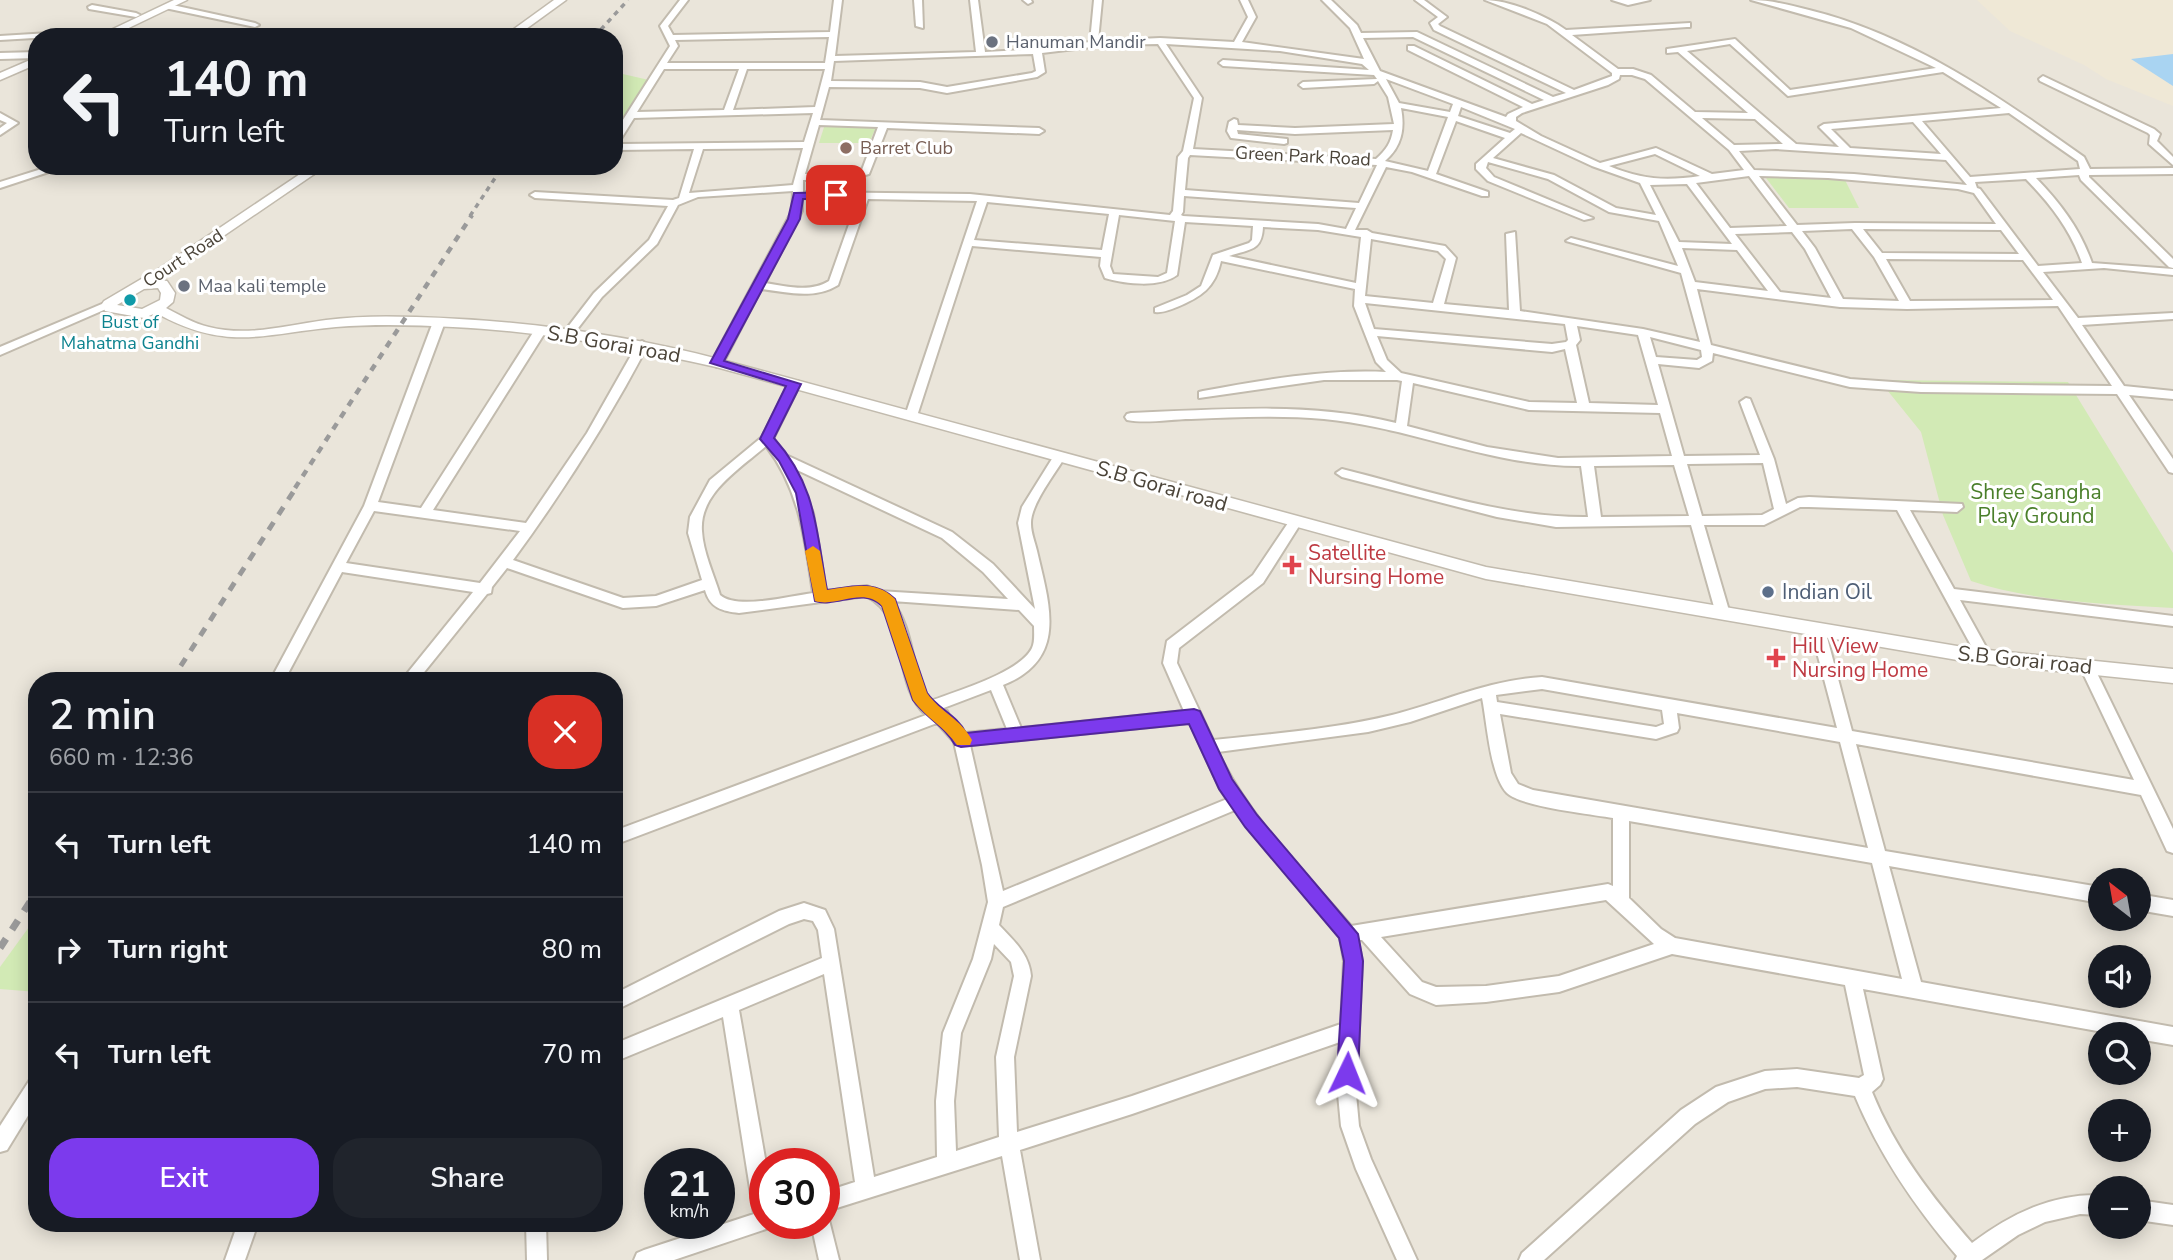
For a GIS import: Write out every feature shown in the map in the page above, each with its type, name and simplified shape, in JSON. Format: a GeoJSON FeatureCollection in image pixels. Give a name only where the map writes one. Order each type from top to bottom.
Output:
{"type":"FeatureCollection","features":[{"type":"Feature","properties":{"kind":"street"},"geometry":{"type":"LineString","coordinates":[[111,28],[136,15],[182,0]]}},
{"type":"Feature","properties":{"kind":"street"},"geometry":{"type":"LineString","coordinates":[[522,28],[561,0]]}},
{"type":"Feature","properties":{"kind":"street"},"geometry":{"type":"LineString","coordinates":[[623,128],[674,46],[664,26],[684,0]]}},
{"type":"Feature","properties":{"kind":"street"},"geometry":{"type":"LineString","coordinates":[[717,363],[794,219],[798,187],[825,84],[838,0]]}},
{"type":"Feature","properties":{"kind":"street"},"geometry":{"type":"LineString","coordinates":[[919,0],[920,26]]}},
{"type":"Feature","properties":{"kind":"street"},"geometry":{"type":"LineString","coordinates":[[974,0],[981,54]]}},
{"type":"Feature","properties":{"kind":"street"},"geometry":{"type":"LineString","coordinates":[[1094,42],[1098,0]]}},
{"type":"Feature","properties":{"kind":"street"},"geometry":{"type":"LineString","coordinates":[[1236,46],[1251,22],[1251,12],[1244,0]]}},
{"type":"Feature","properties":{"kind":"street"},"geometry":{"type":"LineString","coordinates":[[1328,2],[1344,0]]}},
{"type":"Feature","properties":{"kind":"street"},"geometry":{"type":"LineString","coordinates":[[1419,0],[1443,17],[1434,23],[1437,27],[1573,93]]}},
{"type":"Feature","properties":{"kind":"street"},"geometry":{"type":"LineString","coordinates":[[1489,0],[1539,16],[1616,72],[1633,72],[1648,77],[1695,115],[1732,148],[1797,229],[1840,304]]}},
{"type":"Feature","properties":{"kind":"street"},"geometry":{"type":"LineString","coordinates":[[1616,0],[1628,3],[1646,0]]}},
{"type":"Feature","properties":{"kind":"street"},"geometry":{"type":"LineString","coordinates":[[1755,0],[1855,26],[2010,110],[2081,159],[2085,165],[2083,172],[2090,185],[2172,261]]}},
{"type":"Feature","properties":{"kind":"street"},"geometry":{"type":"LineString","coordinates":[[1234,122],[1232,134],[1238,137],[1399,127],[1396,105],[1360,36],[1328,2]]}},
{"type":"Feature","properties":{"kind":"street"},"geometry":{"type":"LineString","coordinates":[[113,28],[168,3],[255,25]]}},
{"type":"Feature","properties":{"kind":"street"},"geometry":{"type":"LineString","coordinates":[[92,7],[136,15]]}},
{"type":"Feature","properties":{"kind":"street"},"geometry":{"type":"LineString","coordinates":[[1565,33],[1686,25]]}},
{"type":"Feature","properties":{"kind":"street"},"geometry":{"type":"LineString","coordinates":[[671,38],[833,34]]}},
{"type":"Feature","properties":{"kind":"street"},"geometry":{"type":"LineString","coordinates":[[1360,36],[1414,34],[1552,100]]}},
{"type":"Feature","properties":{"kind":"street"},"geometry":{"type":"LineString","coordinates":[[0,38],[28,37]]}},
{"type":"Feature","properties":{"kind":"street"},"geometry":{"type":"LineString","coordinates":[[660,66],[829,62],[1037,50],[1094,42],[1160,41],[1236,46],[1354,60],[1380,77]]}},
{"type":"Feature","properties":{"kind":"street"},"geometry":{"type":"LineString","coordinates":[[1114,213],[1105,272],[1109,276],[1167,278],[1174,271],[1176,218],[1183,157],[1188,152],[1198,98],[1160,41]]}},
{"type":"Feature","properties":{"kind":"street"},"geometry":{"type":"LineString","coordinates":[[1670,51],[1732,41],[1788,93],[1940,70]]}},
{"type":"Feature","properties":{"kind":"street"},"geometry":{"type":"LineString","coordinates":[[1411,48],[1531,107]]}},
{"type":"Feature","properties":{"kind":"street"},"geometry":{"type":"LineString","coordinates":[[825,84],[920,85],[947,90],[1041,72],[1037,50]]}},
{"type":"Feature","properties":{"kind":"street"},"geometry":{"type":"LineString","coordinates":[[1681,50],[1794,148]]}},
{"type":"Feature","properties":{"kind":"street"},"geometry":{"type":"LineString","coordinates":[[0,56],[28,55]]}},
{"type":"Feature","properties":{"kind":"street"},"geometry":{"type":"LineString","coordinates":[[1223,63],[1380,77],[1511,122],[1520,129],[1644,182],[1750,173],[1959,186],[1977,191]]}},
{"type":"Feature","properties":{"kind":"street"},"geometry":{"type":"LineString","coordinates":[[0,77],[28,64]]}},
{"type":"Feature","properties":{"kind":"street"},"geometry":{"type":"LineString","coordinates":[[728,112],[744,66]]}},
{"type":"Feature","properties":{"kind":"street"},"geometry":{"type":"LineString","coordinates":[[0,82],[28,70]]}},
{"type":"Feature","properties":{"kind":"street"},"geometry":{"type":"LineString","coordinates":[[1511,122],[1511,116],[1605,83],[1616,77],[1616,72]]}},
{"type":"Feature","properties":{"kind":"street"},"geometry":{"type":"LineString","coordinates":[[1303,85],[1380,77]]}},
{"type":"Feature","properties":{"kind":"street"},"geometry":{"type":"LineString","coordinates":[[1328,92],[1380,77]]}},
{"type":"Feature","properties":{"kind":"street"},"geometry":{"type":"LineString","coordinates":[[2043,79],[2151,131],[2155,134],[2152,142],[2173,162]]}},
{"type":"Feature","properties":{"kind":"street"},"geometry":{"type":"LineString","coordinates":[[1431,175],[1458,103]]}},
{"type":"Feature","properties":{"kind":"street"},"geometry":{"type":"LineString","coordinates":[[1396,105],[1453,116],[1512,137]]}},
{"type":"Feature","properties":{"kind":"street"},"geometry":{"type":"LineString","coordinates":[[631,115],[818,110]]}},
{"type":"Feature","properties":{"kind":"street"},"geometry":{"type":"LineString","coordinates":[[1848,151],[1824,127],[2010,110]]}},
{"type":"Feature","properties":{"kind":"street"},"geometry":{"type":"LineString","coordinates":[[1695,115],[1757,116]]}},
{"type":"Feature","properties":{"kind":"street"},"geometry":{"type":"LineString","coordinates":[[0,116],[13,123],[0,132]]}},
{"type":"Feature","properties":{"kind":"street"},"geometry":{"type":"LineString","coordinates":[[1915,118],[2006,227],[2075,322],[2173,469]]}},
{"type":"Feature","properties":{"kind":"street"},"geometry":{"type":"LineString","coordinates":[[814,122],[1039,131]]}},
{"type":"Feature","properties":{"kind":"street"},"geometry":{"type":"LineString","coordinates":[[535,195],[679,200],[798,187],[866,172],[883,125]]}},
{"type":"Feature","properties":{"kind":"street","name":"Green Park Road"},"geometry":{"type":"LineString","coordinates":[[1188,152],[1380,162],[1391,151],[1399,127]]}},
{"type":"Feature","properties":{"kind":"street"},"geometry":{"type":"LineString","coordinates":[[1520,129],[1487,159],[1481,169],[1491,178],[1588,218]]}},
{"type":"Feature","properties":{"kind":"street"},"geometry":{"type":"LineString","coordinates":[[1283,156],[1284,136]]}},
{"type":"Feature","properties":{"kind":"street"},"geometry":{"type":"LineString","coordinates":[[623,147],[808,145]]}},
{"type":"Feature","properties":{"kind":"street"},"geometry":{"type":"LineString","coordinates":[[568,334],[598,295],[653,242],[679,200],[699,147]]}},
{"type":"Feature","properties":{"kind":"street"},"geometry":{"type":"LineString","coordinates":[[1732,148],[1794,148],[1945,157]]}},
{"type":"Feature","properties":{"kind":"street"},"geometry":{"type":"LineString","coordinates":[[1602,165],[1656,151],[1708,176]]}},
{"type":"Feature","properties":{"kind":"street"},"geometry":{"type":"LineString","coordinates":[[1487,159],[1551,177],[1613,210],[1664,219]]}},
{"type":"Feature","properties":{"kind":"street"},"geometry":{"type":"LineString","coordinates":[[1350,231],[1364,206],[1380,162],[1431,175],[1485,194]]}},
{"type":"Feature","properties":{"kind":"street"},"geometry":{"type":"LineString","coordinates":[[1969,180],[2083,172],[2173,171]]}},
{"type":"Feature","properties":{"kind":"street"},"geometry":{"type":"LineString","coordinates":[[0,185],[33,175]]}},
{"type":"Feature","properties":{"kind":"street","name":"Court Road"},"geometry":{"type":"LineString","coordinates":[[0,351],[109,304],[308,175]]}},
{"type":"Feature","properties":{"kind":"street"},"geometry":{"type":"LineString","coordinates":[[2029,177],[2067,217],[2078,237],[2088,266]]}},
{"type":"Feature","properties":{"kind":"street"},"geometry":{"type":"LineString","coordinates":[[1688,179],[1778,297]]}},
{"type":"Feature","properties":{"kind":"street"},"geometry":{"type":"LineString","coordinates":[[1644,182],[1678,245],[1692,285],[1708,358],[1699,364],[1652,360]]}},
{"type":"Feature","properties":{"kind":"street"},"geometry":{"type":"LineString","coordinates":[[798,187],[864,196],[983,198],[1114,213],[1367,233],[1448,252],[1451,258],[1438,306]]}},
{"type":"Feature","properties":{"kind":"street"},"geometry":{"type":"LineString","coordinates":[[1180,193],[1364,206]]}},
{"type":"Feature","properties":{"kind":"street"},"geometry":{"type":"LineString","coordinates":[[758,285],[811,290],[829,288],[834,282],[864,196]]}},
{"type":"Feature","properties":{"kind":"street"},"geometry":{"type":"LineString","coordinates":[[911,416],[983,198]]}},
{"type":"Feature","properties":{"kind":"street"},"geometry":{"type":"LineString","coordinates":[[1217,257],[1257,241],[1258,223]]}},
{"type":"Feature","properties":{"kind":"street"},"geometry":{"type":"LineString","coordinates":[[1728,232],[1855,226],[2006,227]]}},
{"type":"Feature","properties":{"kind":"street"},"geometry":{"type":"LineString","coordinates":[[1855,226],[1879,256],[1907,306]]}},
{"type":"Feature","properties":{"kind":"street"},"geometry":{"type":"LineString","coordinates":[[1367,233],[1359,293],[1368,331],[1382,362],[1403,379]]}},
{"type":"Feature","properties":{"kind":"street"},"geometry":{"type":"LineString","coordinates":[[1511,234],[1515,314]]}},
{"type":"Feature","properties":{"kind":"street"},"geometry":{"type":"LineString","coordinates":[[1571,241],[1687,271]]}},
{"type":"Feature","properties":{"kind":"street"},"geometry":{"type":"LineString","coordinates":[[967,242],[1107,254]]}},
{"type":"Feature","properties":{"kind":"street"},"geometry":{"type":"LineString","coordinates":[[1678,245],[1740,247]]}},
{"type":"Feature","properties":{"kind":"street"},"geometry":{"type":"LineString","coordinates":[[1879,256],[2028,257]]}},
{"type":"Feature","properties":{"kind":"street"},"geometry":{"type":"LineString","coordinates":[[1217,257],[1359,293],[1438,306],[1570,320],[1643,332],[1706,345],[1816,376],[1872,386],[2121,390],[2173,394]]}},
{"type":"Feature","properties":{"kind":"street"},"geometry":{"type":"LineString","coordinates":[[1159,310],[1204,289],[1214,277],[1217,257]]}},
{"type":"Feature","properties":{"kind":"street"},"geometry":{"type":"LineString","coordinates":[[2036,269],[2088,266],[2173,272]]}},
{"type":"Feature","properties":{"kind":"street"},"geometry":{"type":"LineString","coordinates":[[109,304],[115,312],[131,314],[158,309],[166,302],[168,293],[162,284],[142,285]]}},
{"type":"Feature","properties":{"kind":"street"},"geometry":{"type":"LineString","coordinates":[[1692,285],[1840,304],[1907,306],[2060,303]]}},
{"type":"Feature","properties":{"kind":"street","name":"S.B Gorai road"},"geometry":{"type":"LineString","coordinates":[[158,309],[196,328],[235,334],[352,322],[439,322],[568,334],[642,345],[717,363],[1486,573],[1984,656],[2173,676]]}},
{"type":"Feature","properties":{"kind":"street"},"geometry":{"type":"LineString","coordinates":[[2075,322],[2173,316]]}},
{"type":"Feature","properties":{"kind":"street"},"geometry":{"type":"LineString","coordinates":[[1368,331],[1552,348],[1570,345],[1574,340],[1570,320]]}},
{"type":"Feature","properties":{"kind":"street"},"geometry":{"type":"LineString","coordinates":[[282,672],[370,506],[439,322]]}},
{"type":"Feature","properties":{"kind":"street"},"geometry":{"type":"LineString","coordinates":[[424,513],[540,331]]}},
{"type":"Feature","properties":{"kind":"street"},"geometry":{"type":"LineString","coordinates":[[1643,332],[1723,614]]}},
{"type":"Feature","properties":{"kind":"street"},"geometry":{"type":"LineString","coordinates":[[416,672],[486,589],[530,528],[599,423],[642,345]]}},
{"type":"Feature","properties":{"kind":"street"},"geometry":{"type":"LineString","coordinates":[[1570,345],[1584,408]]}},
{"type":"Feature","properties":{"kind":"street"},"geometry":{"type":"LineString","coordinates":[[1203,395],[1313,378],[1370,374],[1501,402],[1584,408],[1665,409]]}},
{"type":"Feature","properties":{"kind":"street"},"geometry":{"type":"LineString","coordinates":[[1401,429],[1403,379]]}},
{"type":"Feature","properties":{"kind":"street"},"geometry":{"type":"LineString","coordinates":[[794,384],[767,439],[714,483],[696,517],[695,533],[714,598],[723,606],[731,607],[867,591],[1022,605]]}},
{"type":"Feature","properties":{"kind":"street"},"geometry":{"type":"LineString","coordinates":[[1746,402],[1768,459],[1781,511]]}},
{"type":"Feature","properties":{"kind":"street"},"geometry":{"type":"LineString","coordinates":[[1131,417],[1282,413],[1372,421],[1514,457],[1587,462],[1768,459]]}},
{"type":"Feature","properties":{"kind":"street"},"geometry":{"type":"LineString","coordinates":[[767,439],[785,459],[803,493],[820,597]]}},
{"type":"Feature","properties":{"kind":"street"},"geometry":{"type":"LineString","coordinates":[[623,834],[935,712],[1030,661],[1040,648],[1042,604],[1024,523],[1028,507],[1059,457]]}},
{"type":"Feature","properties":{"kind":"street"},"geometry":{"type":"LineString","coordinates":[[785,459],[947,535],[970,551],[1043,627]]}},
{"type":"Feature","properties":{"kind":"street"},"geometry":{"type":"LineString","coordinates":[[1587,462],[1595,522]]}},
{"type":"Feature","properties":{"kind":"street"},"geometry":{"type":"LineString","coordinates":[[1342,473],[1526,518],[1595,522],[1697,518],[1765,520],[1798,503],[1809,502],[1957,507]]}},
{"type":"Feature","properties":{"kind":"street"},"geometry":{"type":"LineString","coordinates":[[1900,505],[1984,656]]}},
{"type":"Feature","properties":{"kind":"street"},"geometry":{"type":"LineString","coordinates":[[370,506],[530,528]]}},
{"type":"Feature","properties":{"kind":"street"},"geometry":{"type":"LineString","coordinates":[[1295,523],[1258,579],[1172,645],[1170,663],[1225,784],[1237,802],[1357,933],[1416,988],[1436,996],[1486,994],[1559,984],[1672,946]]}},
{"type":"Feature","properties":{"kind":"street"},"geometry":{"type":"LineString","coordinates":[[503,562],[623,603],[640,605],[709,583]]}},
{"type":"Feature","properties":{"kind":"street"},"geometry":{"type":"LineString","coordinates":[[340,567],[486,589]]}},
{"type":"Feature","properties":{"kind":"street"},"geometry":{"type":"LineString","coordinates":[[881,594],[889,603],[895,617],[919,695],[935,712],[954,726],[961,740],[996,902],[991,929],[952,1033],[945,1101],[947,1164]]}},
{"type":"Feature","properties":{"kind":"street"},"geometry":{"type":"LineString","coordinates":[[1951,594],[2173,621]]}},
{"type":"Feature","properties":{"kind":"street"},"geometry":{"type":"LineString","coordinates":[[1818,630],[1914,990]]}},
{"type":"Feature","properties":{"kind":"street"},"geometry":{"type":"LineString","coordinates":[[2087,667],[2173,846]]}},
{"type":"Feature","properties":{"kind":"street"},"geometry":{"type":"LineString","coordinates":[[995,682],[1017,735]]}},
{"type":"Feature","properties":{"kind":"street"},"geometry":{"type":"LineString","coordinates":[[1209,747],[1355,729],[1489,699],[1515,683],[1542,684],[2146,789]]}},
{"type":"Feature","properties":{"kind":"street"},"geometry":{"type":"LineString","coordinates":[[1489,699],[1656,733],[1672,728],[1669,705]]}},
{"type":"Feature","properties":{"kind":"street"},"geometry":{"type":"LineString","coordinates":[[1489,699],[1504,774],[1513,789],[1532,797],[2088,893]]}},
{"type":"Feature","properties":{"kind":"street"},"geometry":{"type":"LineString","coordinates":[[961,740],[1194,716]]}},
{"type":"Feature","properties":{"kind":"street"},"geometry":{"type":"LineString","coordinates":[[996,902],[1237,802]]}},
{"type":"Feature","properties":{"kind":"street"},"geometry":{"type":"LineString","coordinates":[[1621,813],[1621,900]]}},
{"type":"Feature","properties":{"kind":"street"},"geometry":{"type":"LineString","coordinates":[[1357,933],[1591,892],[1608,892],[1621,900],[1654,937],[1672,946],[2173,1036]]}},
{"type":"Feature","properties":{"kind":"street"},"geometry":{"type":"LineString","coordinates":[[2151,904],[2173,908]]}},
{"type":"Feature","properties":{"kind":"street"},"geometry":{"type":"LineString","coordinates":[[623,999],[785,918],[804,911],[819,915],[826,929],[866,1190]]}},
{"type":"Feature","properties":{"kind":"street"},"geometry":{"type":"LineString","coordinates":[[991,929],[1022,966],[1022,983],[1008,1032],[1005,1058],[1009,1145],[1030,1260]]}},
{"type":"Feature","properties":{"kind":"street"},"geometry":{"type":"LineString","coordinates":[[1357,933],[1349,1030],[1347,1094],[1350,1126],[1363,1162],[1408,1260]]}},
{"type":"Feature","properties":{"kind":"street"},"geometry":{"type":"LineString","coordinates":[[623,1049],[831,963]]}},
{"type":"Feature","properties":{"kind":"street"},"geometry":{"type":"LineString","coordinates":[[1529,1260],[1688,1116],[1723,1094],[1765,1080],[1797,1077],[1861,1088],[1874,1079],[1852,979]]}},
{"type":"Feature","properties":{"kind":"street"},"geometry":{"type":"LineString","coordinates":[[730,1006],[753,1148]]}},
{"type":"Feature","properties":{"kind":"street"},"geometry":{"type":"LineString","coordinates":[[840,1197],[1009,1145],[1349,1030]]}},
{"type":"Feature","properties":{"kind":"street"},"geometry":{"type":"LineString","coordinates":[[1861,1088],[1875,1126],[1910,1185],[1967,1258],[1997,1234],[2038,1212],[2088,1205]]}},
{"type":"Feature","properties":{"kind":"street"},"geometry":{"type":"LineString","coordinates":[[0,1143],[28,1098]]}},
{"type":"Feature","properties":{"kind":"street"},"geometry":{"type":"LineString","coordinates":[[2151,1212],[2173,1215]]}},
{"type":"Feature","properties":{"kind":"street"},"geometry":{"type":"LineString","coordinates":[[644,1260],[749,1224]]}},
{"type":"Feature","properties":{"kind":"street"},"geometry":{"type":"LineString","coordinates":[[234,1260],[245,1232]]}},
{"type":"Feature","properties":{"kind":"street"},"geometry":{"type":"LineString","coordinates":[[536,1232],[537,1260]]}},
{"type":"Feature","properties":{"kind":"street"},"geometry":{"type":"LineString","coordinates":[[824,1239],[829,1260]]}},
{"type":"Feature","properties":{"kind":"shaded area"},"geometry":{"type":"Polygon","coordinates":[[[0,0],[2173,0],[2173,1260],[0,1260],[0,0]]]}},
{"type":"Feature","properties":{"kind":"shaded area"},"geometry":{"type":"Polygon","coordinates":[[[1977,0],[2173,0],[2173,106],[2106,79],[2084,65],[2010,31],[1977,0]]]}},
{"type":"Feature","properties":{"kind":"green space"},"geometry":{"type":"Polygon","coordinates":[[[623,74],[649,80],[623,122],[623,74]]]}},
{"type":"Feature","properties":{"kind":"green space"},"geometry":{"type":"Polygon","coordinates":[[[825,124],[877,125],[869,143],[819,143],[825,124]]]}},
{"type":"Feature","properties":{"kind":"green space"},"geometry":{"type":"Polygon","coordinates":[[[1763,174],[1844,178],[1859,208],[1789,208],[1763,174]]]}},
{"type":"Feature","properties":{"kind":"green space","name":"Shree Sangha Play Ground"},"geometry":{"type":"Polygon","coordinates":[[[1879,380],[2068,382],[2173,553],[2173,608],[2045,598],[1971,581],[1943,515],[1921,432],[1879,380]]]}},
{"type":"Feature","properties":{"kind":"green space"},"geometry":{"type":"Polygon","coordinates":[[[28,928],[28,991],[0,989],[0,967],[28,928]]]}},
{"type":"Feature","properties":{"kind":"water"},"geometry":{"type":"Polygon","coordinates":[[[2173,54],[2173,86],[2131,59],[2173,54]]]}},
{"type":"Feature","properties":{"kind":"railway"},"geometry":{"type":"LineString","coordinates":[[602,28],[628,0]]}},
{"type":"Feature","properties":{"kind":"railway"},"geometry":{"type":"LineString","coordinates":[[470,216],[497,175]]}},
{"type":"Feature","properties":{"kind":"railway"},"geometry":{"type":"LineString","coordinates":[[295,488],[472,215]]}},
{"type":"Feature","properties":{"kind":"railway"},"geometry":{"type":"LineString","coordinates":[[177,672],[297,486]]}},
{"type":"Feature","properties":{"kind":"railway"},"geometry":{"type":"LineString","coordinates":[[0,948],[28,905]]}},
{"type":"Feature","properties":{"kind":"slow traffic"},"geometry":{"type":"LineString","coordinates":[[813,551],[820,597],[867,591],[881,594],[889,603],[919,695],[928,708],[942,715],[954,726],[961,740],[964,740]]}},
{"type":"Feature","properties":{"kind":"place","name":"Hanuman Mandir"},"geometry":{"type":"Point","coordinates":[992,42]}},
{"type":"Feature","properties":{"kind":"place","name":"Barret Club"},"geometry":{"type":"Point","coordinates":[846,148]}},
{"type":"Feature","properties":{"kind":"place","name":"Maa kali temple"},"geometry":{"type":"Point","coordinates":[184,286]}},
{"type":"Feature","properties":{"kind":"place","name":"Bust of Mahatma Gandhi"},"geometry":{"type":"Point","coordinates":[130,300]}},
{"type":"Feature","properties":{"kind":"place","name":"Satellite Nursing Home"},"geometry":{"type":"Point","coordinates":[1292,565]}},
{"type":"Feature","properties":{"kind":"place","name":"Indian Oil"},"geometry":{"type":"Point","coordinates":[1768,592]}},
{"type":"Feature","properties":{"kind":"place","name":"Hill View Nursing Home"},"geometry":{"type":"Point","coordinates":[1776,658]}},
{"type":"Feature","properties":{"kind":"route"},"geometry":{"type":"LineString","coordinates":[[836,195],[797,195],[799,203],[794,219],[717,363],[794,384],[767,439],[785,459],[803,493],[820,597],[867,591],[881,594],[889,603],[895,617],[919,695],[928,708],[942,715],[954,726],[961,740],[1194,716],[1225,784],[1251,821],[1348,934],[1353,961],[1347,1073]]}}]}
